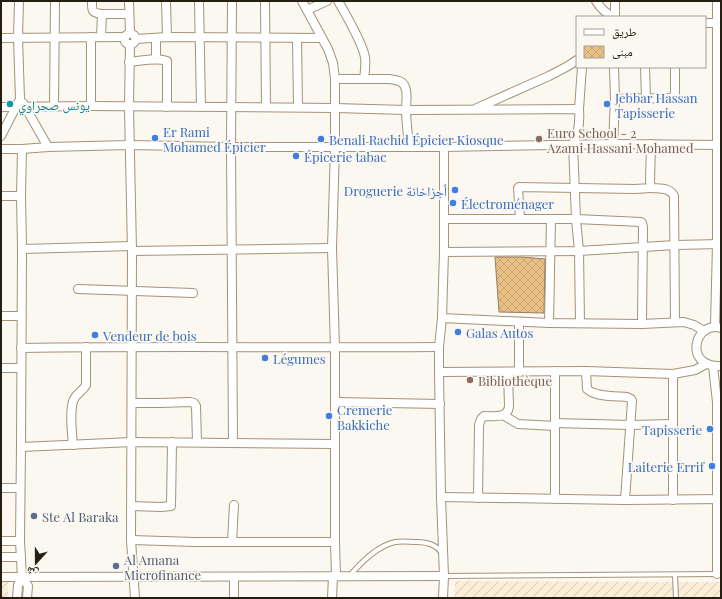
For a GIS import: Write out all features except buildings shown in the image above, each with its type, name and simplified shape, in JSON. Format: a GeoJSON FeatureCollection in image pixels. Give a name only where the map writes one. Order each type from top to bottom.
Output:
{"type":"FeatureCollection","features":[{"type":"Feature","properties":{"kind":"street"},"geometry":{"type":"LineString","coordinates":[[1,136],[20,99],[18,38],[19,1]]}},
{"type":"Feature","properties":{"kind":"street"},"geometry":{"type":"LineString","coordinates":[[54,106],[55,1]]}},
{"type":"Feature","properties":{"kind":"street"},"geometry":{"type":"LineString","coordinates":[[92,1],[92,10],[96,14],[129,14]]}},
{"type":"Feature","properties":{"kind":"street"},"geometry":{"type":"LineString","coordinates":[[129,1],[129,107],[132,249],[131,540],[135,598]]}},
{"type":"Feature","properties":{"kind":"street"},"geometry":{"type":"LineString","coordinates":[[166,1],[167,38]]}},
{"type":"Feature","properties":{"kind":"street"},"geometry":{"type":"LineString","coordinates":[[199,1],[201,107]]}},
{"type":"Feature","properties":{"kind":"street"},"geometry":{"type":"LineString","coordinates":[[232,1],[231,147],[233,442]]}},
{"type":"Feature","properties":{"kind":"street"},"geometry":{"type":"LineString","coordinates":[[265,1],[266,107]]}},
{"type":"Feature","properties":{"kind":"street"},"geometry":{"type":"LineString","coordinates":[[302,1],[328,49],[333,63],[335,79],[332,248],[335,348],[335,444],[334,576],[332,598]]}},
{"type":"Feature","properties":{"kind":"street"},"geometry":{"type":"LineString","coordinates":[[307,10],[327,1]]}},
{"type":"Feature","properties":{"kind":"street"},"geometry":{"type":"LineString","coordinates":[[338,1],[360,42],[365,56],[366,70],[364,78]]}},
{"type":"Feature","properties":{"kind":"street"},"geometry":{"type":"LineString","coordinates":[[596,1],[600,8],[612,16]]}},
{"type":"Feature","properties":{"kind":"street"},"geometry":{"type":"LineString","coordinates":[[614,16],[615,1]]}},
{"type":"Feature","properties":{"kind":"street"},"geometry":{"type":"LineString","coordinates":[[713,366],[700,359],[696,344],[704,331],[718,327],[719,23],[717,1]]}},
{"type":"Feature","properties":{"kind":"street"},"geometry":{"type":"LineString","coordinates":[[101,37],[102,14]]}},
{"type":"Feature","properties":{"kind":"street"},"geometry":{"type":"LineString","coordinates":[[706,23],[719,23]]}},
{"type":"Feature","properties":{"kind":"street"},"geometry":{"type":"LineString","coordinates":[[91,37],[91,106]]}},
{"type":"Feature","properties":{"kind":"street"},"geometry":{"type":"LineString","coordinates":[[1,38],[321,38]]}},
{"type":"Feature","properties":{"kind":"street"},"geometry":{"type":"LineString","coordinates":[[156,38],[156,59]]}},
{"type":"Feature","properties":{"kind":"street"},"geometry":{"type":"LineString","coordinates":[[296,38],[298,107]]}},
{"type":"Feature","properties":{"kind":"street"},"geometry":{"type":"LineString","coordinates":[[129,62],[156,59],[167,61],[167,107]]}},
{"type":"Feature","properties":{"kind":"street"},"geometry":{"type":"LineString","coordinates":[[472,110],[549,76],[576,61]]}},
{"type":"Feature","properties":{"kind":"street"},"geometry":{"type":"LineString","coordinates":[[580,323],[579,251],[576,219],[573,144],[579,126],[582,68]]}},
{"type":"Feature","properties":{"kind":"street"},"geometry":{"type":"LineString","coordinates":[[613,144],[614,68]]}},
{"type":"Feature","properties":{"kind":"street"},"geometry":{"type":"LineString","coordinates":[[645,68],[646,98]]}},
{"type":"Feature","properties":{"kind":"street"},"geometry":{"type":"LineString","coordinates":[[614,99],[674,97],[675,68]]}},
{"type":"Feature","properties":{"kind":"street"},"geometry":{"type":"LineString","coordinates":[[335,79],[389,79],[402,82],[405,86],[406,94],[409,146]]}},
{"type":"Feature","properties":{"kind":"street"},"geometry":{"type":"LineString","coordinates":[[20,99],[48,147]]}},
{"type":"Feature","properties":{"kind":"street"},"geometry":{"type":"LineString","coordinates":[[1,107],[298,107],[406,110],[579,109]]}},
{"type":"Feature","properties":{"kind":"street"},"geometry":{"type":"LineString","coordinates":[[1,149],[130,145],[231,147],[444,147],[573,144],[719,145]]}},
{"type":"Feature","properties":{"kind":"street"},"geometry":{"type":"LineString","coordinates":[[650,144],[651,188]]}},
{"type":"Feature","properties":{"kind":"street"},"geometry":{"type":"LineString","coordinates":[[443,598],[444,576],[441,497],[439,347],[442,318],[444,252],[444,147]]}},
{"type":"Feature","properties":{"kind":"street"},"geometry":{"type":"LineString","coordinates":[[17,598],[18,585],[22,577],[20,488],[22,149]]}},
{"type":"Feature","properties":{"kind":"street"},"geometry":{"type":"LineString","coordinates":[[520,219],[518,188],[651,188],[667,189],[673,192],[675,322]]}},
{"type":"Feature","properties":{"kind":"street"},"geometry":{"type":"LineString","coordinates":[[1,196],[21,196]]}},
{"type":"Feature","properties":{"kind":"street"},"geometry":{"type":"LineString","coordinates":[[444,219],[576,219],[639,221],[643,224],[642,324]]}},
{"type":"Feature","properties":{"kind":"street"},"geometry":{"type":"LineString","coordinates":[[549,323],[551,219]]}},
{"type":"Feature","properties":{"kind":"street"},"geometry":{"type":"LineString","coordinates":[[444,252],[579,251],[719,244]]}},
{"type":"Feature","properties":{"kind":"street"},"geometry":{"type":"LineString","coordinates":[[22,249],[232,250],[332,248]]}},
{"type":"Feature","properties":{"kind":"street"},"geometry":{"type":"LineString","coordinates":[[78,289],[193,293]]}},
{"type":"Feature","properties":{"kind":"street"},"geometry":{"type":"LineString","coordinates":[[1,316],[21,316]]}},
{"type":"Feature","properties":{"kind":"street"},"geometry":{"type":"LineString","coordinates":[[442,318],[549,323],[642,324],[684,322],[690,323],[704,331]]}},
{"type":"Feature","properties":{"kind":"street"},"geometry":{"type":"LineString","coordinates":[[519,322],[519,372]]}},
{"type":"Feature","properties":{"kind":"street"},"geometry":{"type":"LineString","coordinates":[[72,445],[72,403],[75,397],[84,389],[86,385],[86,347]]}},
{"type":"Feature","properties":{"kind":"street"},"geometry":{"type":"LineString","coordinates":[[21,348],[439,347]]}},
{"type":"Feature","properties":{"kind":"street"},"geometry":{"type":"LineString","coordinates":[[439,372],[586,371],[673,374],[713,366]]}},
{"type":"Feature","properties":{"kind":"street"},"geometry":{"type":"LineString","coordinates":[[713,366],[717,402],[719,574]]}},
{"type":"Feature","properties":{"kind":"street"},"geometry":{"type":"LineString","coordinates":[[1,368],[21,368]]}},
{"type":"Feature","properties":{"kind":"street"},"geometry":{"type":"LineString","coordinates":[[554,371],[555,499]]}},
{"type":"Feature","properties":{"kind":"street"},"geometry":{"type":"LineString","coordinates":[[586,371],[588,389],[590,392],[594,394],[627,397],[632,401],[625,500]]}},
{"type":"Feature","properties":{"kind":"street"},"geometry":{"type":"LineString","coordinates":[[478,498],[479,425],[484,416],[503,415],[509,410],[508,372]]}},
{"type":"Feature","properties":{"kind":"street"},"geometry":{"type":"LineString","coordinates":[[673,374],[673,500]]}},
{"type":"Feature","properties":{"kind":"street"},"geometry":{"type":"LineString","coordinates":[[335,402],[440,404]]}},
{"type":"Feature","properties":{"kind":"street"},"geometry":{"type":"LineString","coordinates":[[132,403],[194,403],[196,406],[197,442]]}},
{"type":"Feature","properties":{"kind":"street"},"geometry":{"type":"LineString","coordinates":[[503,415],[518,424],[673,424]]}},
{"type":"Feature","properties":{"kind":"street"},"geometry":{"type":"LineString","coordinates":[[21,447],[132,442],[335,444]]}},
{"type":"Feature","properties":{"kind":"street"},"geometry":{"type":"LineString","coordinates":[[131,506],[171,506],[172,442]]}},
{"type":"Feature","properties":{"kind":"street"},"geometry":{"type":"LineString","coordinates":[[1,488],[20,488]]}},
{"type":"Feature","properties":{"kind":"street"},"geometry":{"type":"LineString","coordinates":[[441,497],[625,500],[719,499]]}},
{"type":"Feature","properties":{"kind":"street"},"geometry":{"type":"LineString","coordinates":[[232,542],[234,505]]}},
{"type":"Feature","properties":{"kind":"street"},"geometry":{"type":"LineString","coordinates":[[131,540],[195,542],[334,542]]}},
{"type":"Feature","properties":{"kind":"street"},"geometry":{"type":"LineString","coordinates":[[1,541],[20,541]]}},
{"type":"Feature","properties":{"kind":"street"},"geometry":{"type":"LineString","coordinates":[[1,557],[21,557]]}},
{"type":"Feature","properties":{"kind":"street"},"geometry":{"type":"LineString","coordinates":[[1,577],[444,576]]}},
{"type":"Feature","properties":{"kind":"street"},"geometry":{"type":"LineString","coordinates":[[22,577],[28,586],[27,598]]}},
{"type":"Feature","properties":{"kind":"street"},"geometry":{"type":"LineString","coordinates":[[234,577],[234,598]]}},
{"type":"Feature","properties":{"kind":"lane"},"geometry":{"type":"LineString","coordinates":[[349,576],[367,558],[394,542],[428,543],[437,547],[443,555]]}},
{"type":"Feature","properties":{"kind":"lane"},"geometry":{"type":"LineString","coordinates":[[444,576],[719,574]]}},
{"type":"Feature","properties":{"kind":"lane"},"geometry":{"type":"LineString","coordinates":[[675,575],[676,598]]}},
{"type":"Feature","properties":{"kind":"shaded area"},"geometry":{"type":"Polygon","coordinates":[[[1,581],[8,581],[8,598],[1,598],[1,581]]]}},
{"type":"Feature","properties":{"kind":"shaded area"},"geometry":{"type":"Polygon","coordinates":[[[455,581],[721,582],[721,598],[454,598],[455,581]]]}},
{"type":"Feature","properties":{"kind":"place","name":"يونس صحراوي"},"geometry":{"type":"Point","coordinates":[10,104]}},
{"type":"Feature","properties":{"kind":"place","name":"Jebbar Hassan Tapisserie"},"geometry":{"type":"Point","coordinates":[607,104]}},
{"type":"Feature","properties":{"kind":"place","name":"Er Rami Mohamed Épicier"},"geometry":{"type":"Point","coordinates":[155,138]}},
{"type":"Feature","properties":{"kind":"place","name":"Benali Rachid Épicier Kiosque"},"geometry":{"type":"Point","coordinates":[321,139]}},
{"type":"Feature","properties":{"kind":"place","name":"Euro School - 2 Azami Hassani Mohamed"},"geometry":{"type":"Point","coordinates":[539,139]}},
{"type":"Feature","properties":{"kind":"place","name":"Épicerie tabac"},"geometry":{"type":"Point","coordinates":[296,156]}},
{"type":"Feature","properties":{"kind":"place","name":"Droguerie أجزاخانة"},"geometry":{"type":"Point","coordinates":[455,190]}},
{"type":"Feature","properties":{"kind":"place","name":"Électroménager"},"geometry":{"type":"Point","coordinates":[453,203]}},
{"type":"Feature","properties":{"kind":"place","name":"Galas Autos"},"geometry":{"type":"Point","coordinates":[458,332]}},
{"type":"Feature","properties":{"kind":"place","name":"Vendeur de bois"},"geometry":{"type":"Point","coordinates":[95,335]}},
{"type":"Feature","properties":{"kind":"place","name":"Légumes"},"geometry":{"type":"Point","coordinates":[265,358]}},
{"type":"Feature","properties":{"kind":"place","name":"Bibliothèque"},"geometry":{"type":"Point","coordinates":[470,380]}},
{"type":"Feature","properties":{"kind":"place","name":"Cremerie Bakkiche"},"geometry":{"type":"Point","coordinates":[329,416]}},
{"type":"Feature","properties":{"kind":"place","name":"Tapisserie"},"geometry":{"type":"Point","coordinates":[710,429]}},
{"type":"Feature","properties":{"kind":"place","name":"Laiterie Errif"},"geometry":{"type":"Point","coordinates":[712,466]}},
{"type":"Feature","properties":{"kind":"place","name":"Ste Al Baraka"},"geometry":{"type":"Point","coordinates":[34,516]}},
{"type":"Feature","properties":{"kind":"place","name":"Al Amana Microfinance"},"geometry":{"type":"Point","coordinates":[116,566]}}]}
